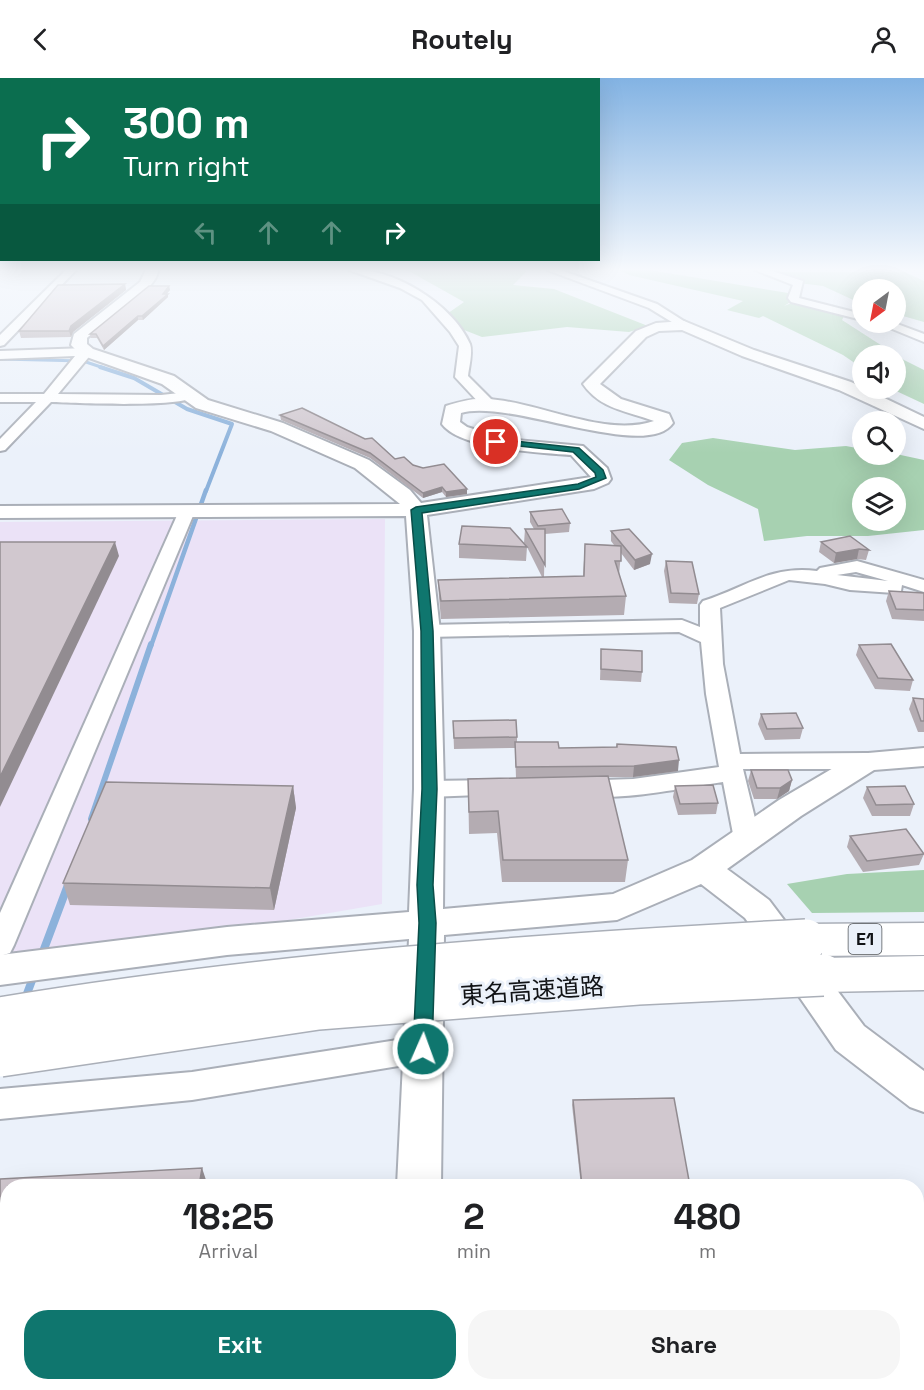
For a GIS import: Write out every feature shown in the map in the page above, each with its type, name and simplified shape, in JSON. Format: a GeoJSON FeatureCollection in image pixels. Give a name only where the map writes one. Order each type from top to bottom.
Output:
{"type":"FeatureCollection","features":[{"type":"Feature","properties":{"kind":"highway","name":"東名高速道路"},"geometry":{"type":"LineString","coordinates":[[0,1056],[318,1009],[627,985],[814,958],[924,939]]}},
{"type":"Feature","properties":{"kind":"highway","name":"東名高速道路"},"geometry":{"type":"LineString","coordinates":[[0,1018],[131,997],[344,971],[465,960],[814,958],[924,973]]}},
{"type":"Feature","properties":{"kind":"street"},"geometry":{"type":"LineString","coordinates":[[0,342],[11,331]]}},
{"type":"Feature","properties":{"kind":"street"},"geometry":{"type":"LineString","coordinates":[[0,447],[48,398],[81,357],[79,337],[86,331]]}},
{"type":"Feature","properties":{"kind":"street"},"geometry":{"type":"LineString","coordinates":[[456,331],[465,346],[461,377],[487,403]]}},
{"type":"Feature","properties":{"kind":"street"},"geometry":{"type":"LineString","coordinates":[[0,512],[416,510],[579,486],[601,478],[600,472],[576,450],[506,444],[461,431],[451,424],[452,410],[487,403],[559,420],[634,430],[656,428],[664,423],[663,418],[598,395],[591,384],[641,334],[647,331]]}},
{"type":"Feature","properties":{"kind":"street"},"geometry":{"type":"LineString","coordinates":[[698,331],[748,353],[845,386],[924,424]]}},
{"type":"Feature","properties":{"kind":"street"},"geometry":{"type":"LineString","coordinates":[[906,331],[924,338]]}},
{"type":"Feature","properties":{"kind":"street"},"geometry":{"type":"LineString","coordinates":[[0,355],[81,357],[168,380],[178,397]]}},
{"type":"Feature","properties":{"kind":"street"},"geometry":{"type":"LineString","coordinates":[[0,398],[178,397],[270,424],[362,464],[403,494],[416,510],[427,631],[429,789],[419,1179]]}},
{"type":"Feature","properties":{"kind":"street"},"geometry":{"type":"LineString","coordinates":[[194,511],[19,962],[227,941],[617,907],[704,869],[790,808],[867,761]]}},
{"type":"Feature","properties":{"kind":"street"},"geometry":{"type":"LineString","coordinates":[[825,578],[826,572],[857,566],[924,585]]}},
{"type":"Feature","properties":{"kind":"street"},"geometry":{"type":"LineString","coordinates":[[747,839],[718,715],[710,605],[732,599],[776,577],[794,574],[850,584],[892,586],[924,597]]}},
{"type":"Feature","properties":{"kind":"street"},"geometry":{"type":"LineString","coordinates":[[427,631],[682,626],[711,639]]}},
{"type":"Feature","properties":{"kind":"street"},"geometry":{"type":"LineString","coordinates":[[561,788],[633,787],[732,767],[924,758]]}},
{"type":"Feature","properties":{"kind":"street"},"geometry":{"type":"LineString","coordinates":[[429,789],[525,788]]}},
{"type":"Feature","properties":{"kind":"street"},"geometry":{"type":"LineString","coordinates":[[704,869],[757,909],[850,1038],[924,1094]]}},
{"type":"Feature","properties":{"kind":"street"},"geometry":{"type":"LineString","coordinates":[[2,1104],[192,1086],[423,1049]]}},
{"type":"Feature","properties":{"kind":"shaded area"},"geometry":{"type":"Polygon","coordinates":[[[385,519],[382,904],[0,970],[0,522],[385,519]]]}},
{"type":"Feature","properties":{"kind":"green space"},"geometry":{"type":"Polygon","coordinates":[[[467,331],[531,331],[482,337],[467,331]]]}},
{"type":"Feature","properties":{"kind":"green space"},"geometry":{"type":"Polygon","coordinates":[[[794,331],[852,331],[862,333],[881,345],[852,345],[852,361],[794,331]]]}},
{"type":"Feature","properties":{"kind":"green space"},"geometry":{"type":"Polygon","coordinates":[[[906,361],[924,370],[924,404],[906,396],[906,361]]]}},
{"type":"Feature","properties":{"kind":"green space"},"geometry":{"type":"Polygon","coordinates":[[[713,438],[795,450],[852,447],[852,465],[906,465],[906,456],[924,460],[924,530],[868,536],[807,536],[764,541],[758,509],[708,485],[669,460],[682,443],[713,438]]]}},
{"type":"Feature","properties":{"kind":"green space"},"geometry":{"type":"Polygon","coordinates":[[[924,870],[924,912],[812,913],[787,884],[847,874],[924,870]]]}},
{"type":"Feature","properties":{"kind":"building"},"geometry":{"type":"Polygon","coordinates":[[[93,331],[120,331],[103,346],[96,334],[90,334],[93,331]]]}},
{"type":"Feature","properties":{"kind":"building"},"geometry":{"type":"Polygon","coordinates":[[[302,408],[365,439],[372,438],[395,459],[404,457],[413,465],[423,468],[444,464],[467,489],[446,492],[442,487],[423,493],[370,453],[280,415],[302,408]]]}},
{"type":"Feature","properties":{"kind":"building"},"geometry":{"type":"Polygon","coordinates":[[[562,509],[570,523],[538,526],[530,512],[562,509]]]}},
{"type":"Feature","properties":{"kind":"building"},"geometry":{"type":"Polygon","coordinates":[[[462,526],[510,528],[527,547],[459,544],[462,526]]]}},
{"type":"Feature","properties":{"kind":"building"},"geometry":{"type":"Polygon","coordinates":[[[525,529],[545,529],[545,565],[525,529]]]}},
{"type":"Feature","properties":{"kind":"building"},"geometry":{"type":"Polygon","coordinates":[[[629,529],[652,554],[635,560],[611,531],[629,529]]]}},
{"type":"Feature","properties":{"kind":"building"},"geometry":{"type":"Polygon","coordinates":[[[850,536],[869,550],[859,549],[836,553],[821,542],[850,536]]]}},
{"type":"Feature","properties":{"kind":"building"},"geometry":{"type":"Polygon","coordinates":[[[0,542],[115,542],[0,777],[0,542]]]}},
{"type":"Feature","properties":{"kind":"building"},"geometry":{"type":"Polygon","coordinates":[[[585,544],[621,546],[621,561],[615,561],[626,596],[441,601],[438,580],[584,576],[585,544]]]}},
{"type":"Feature","properties":{"kind":"building"},"geometry":{"type":"Polygon","coordinates":[[[666,561],[692,562],[699,594],[671,593],[666,561]]]}},
{"type":"Feature","properties":{"kind":"building"},"geometry":{"type":"Polygon","coordinates":[[[889,591],[924,593],[924,610],[896,609],[889,591]]]}},
{"type":"Feature","properties":{"kind":"building"},"geometry":{"type":"Polygon","coordinates":[[[891,644],[913,680],[878,678],[859,645],[891,644]]]}},
{"type":"Feature","properties":{"kind":"building"},"geometry":{"type":"Polygon","coordinates":[[[601,649],[642,651],[642,672],[601,669],[601,649]]]}},
{"type":"Feature","properties":{"kind":"building"},"geometry":{"type":"Polygon","coordinates":[[[913,698],[924,699],[924,721],[921,721],[913,698]]]}},
{"type":"Feature","properties":{"kind":"building"},"geometry":{"type":"Polygon","coordinates":[[[796,713],[803,728],[767,729],[761,714],[796,713]]]}},
{"type":"Feature","properties":{"kind":"building"},"geometry":{"type":"Polygon","coordinates":[[[516,720],[517,737],[454,738],[453,721],[516,720]]]}},
{"type":"Feature","properties":{"kind":"building"},"geometry":{"type":"Polygon","coordinates":[[[515,742],[558,742],[559,748],[617,747],[617,744],[676,747],[679,760],[634,766],[516,767],[515,742]]]}},
{"type":"Feature","properties":{"kind":"building"},"geometry":{"type":"Polygon","coordinates":[[[751,770],[788,770],[792,780],[780,788],[757,788],[751,770]]]}},
{"type":"Feature","properties":{"kind":"building"},"geometry":{"type":"Polygon","coordinates":[[[608,776],[628,860],[503,860],[498,811],[469,812],[468,779],[608,776]]]}},
{"type":"Feature","properties":{"kind":"building"},"geometry":{"type":"Polygon","coordinates":[[[106,782],[293,786],[270,888],[63,883],[106,782]]]}},
{"type":"Feature","properties":{"kind":"building"},"geometry":{"type":"Polygon","coordinates":[[[713,785],[718,803],[680,804],[675,786],[713,785]]]}},
{"type":"Feature","properties":{"kind":"building"},"geometry":{"type":"Polygon","coordinates":[[[905,786],[914,804],[876,805],[867,787],[905,786]]]}},
{"type":"Feature","properties":{"kind":"building"},"geometry":{"type":"Polygon","coordinates":[[[906,829],[924,854],[867,861],[850,836],[906,829]]]}},
{"type":"Feature","properties":{"kind":"building"},"geometry":{"type":"Polygon","coordinates":[[[674,1098],[689,1179],[581,1179],[573,1100],[674,1098]]]}},
{"type":"Feature","properties":{"kind":"building"},"geometry":{"type":"Polygon","coordinates":[[[202,1168],[200,1179],[0,1179],[202,1168]]]}},
{"type":"Feature","properties":{"kind":"waterway"},"geometry":{"type":"LineString","coordinates":[[0,359],[83,361],[104,368]]}},
{"type":"Feature","properties":{"kind":"waterway"},"geometry":{"type":"LineString","coordinates":[[100,367],[134,378],[187,409],[232,424],[206,491]]}},
{"type":"Feature","properties":{"kind":"waterway"},"geometry":{"type":"LineString","coordinates":[[151,646],[206,490]]}},
{"type":"Feature","properties":{"kind":"waterway"},"geometry":{"type":"LineString","coordinates":[[91,819],[151,644]]}},
{"type":"Feature","properties":{"kind":"waterway"},"geometry":{"type":"LineString","coordinates":[[41,957],[68,885]]}},
{"type":"Feature","properties":{"kind":"waterway"},"geometry":{"type":"LineString","coordinates":[[25,999],[34,975]]}},
{"type":"Feature","properties":{"kind":"route"},"geometry":{"type":"LineString","coordinates":[[423,1049],[429,789],[427,631],[416,510],[579,486],[594,483],[601,478],[600,472],[582,453],[576,450],[496,442]]}}]}
